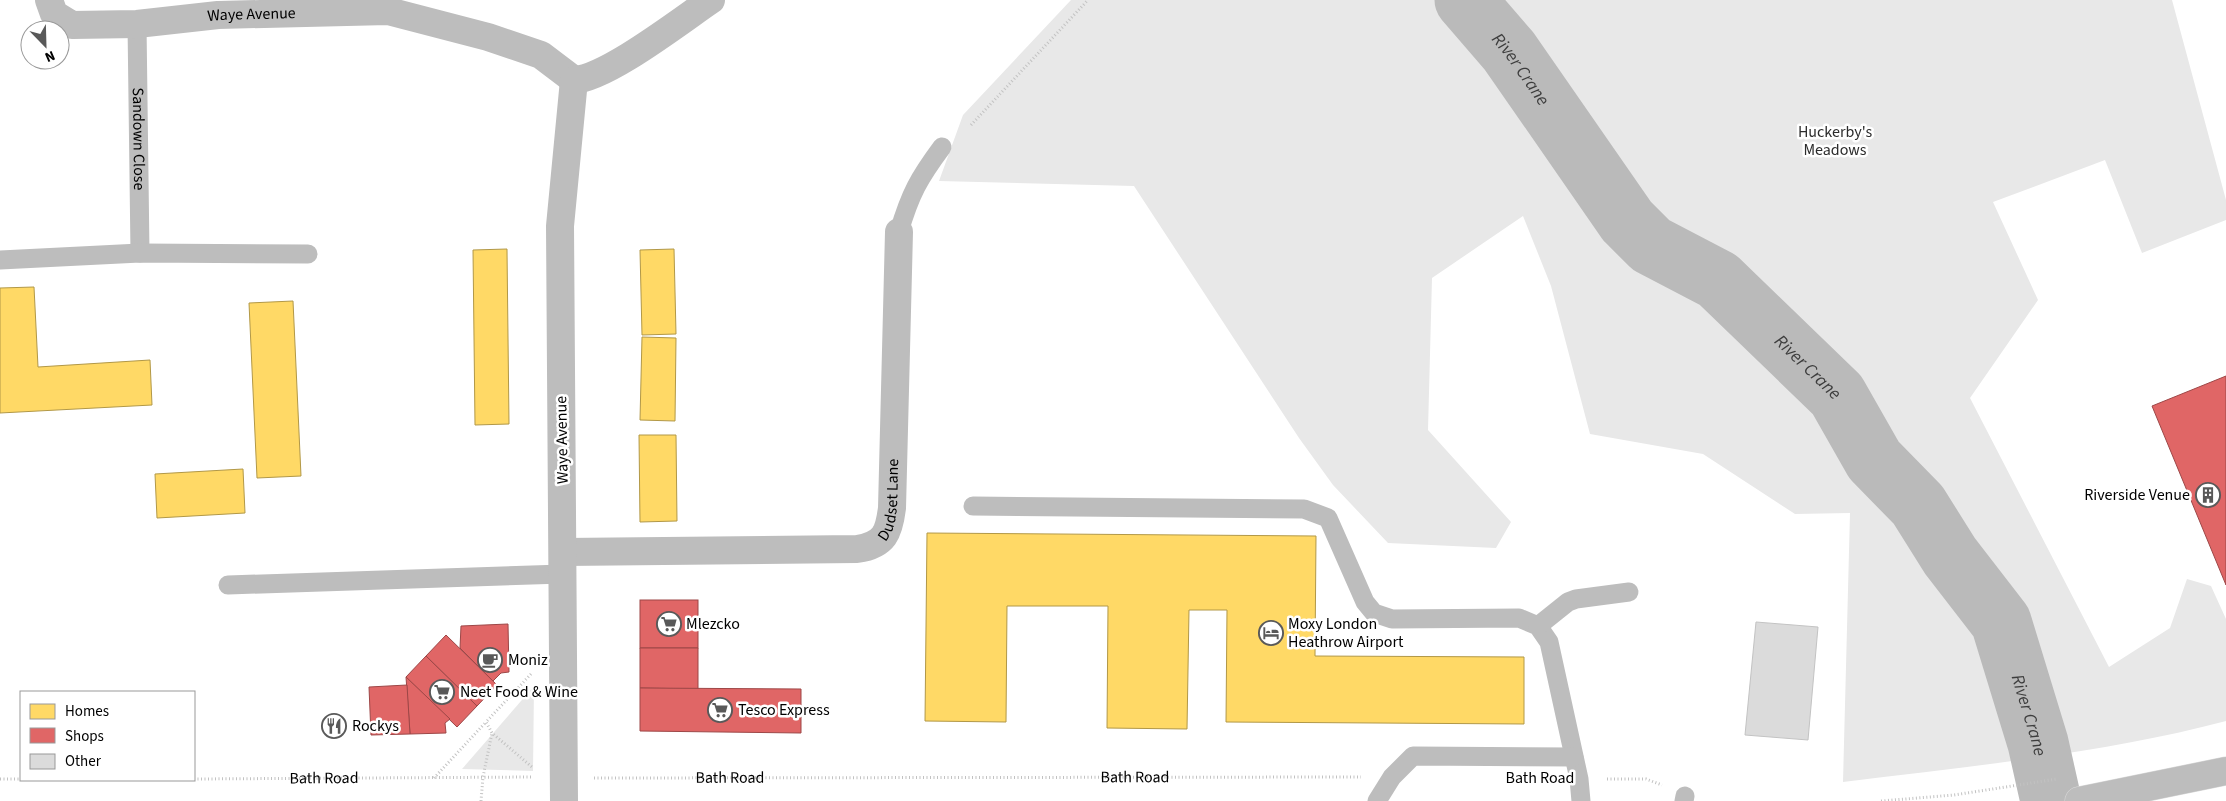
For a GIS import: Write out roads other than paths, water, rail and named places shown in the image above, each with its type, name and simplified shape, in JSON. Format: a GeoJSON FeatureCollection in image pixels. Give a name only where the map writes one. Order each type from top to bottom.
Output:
{"type":"FeatureCollection","features":[{"type":"Feature","properties":{"kind":"main road","name":"Waye Avenue"},"geometry":{"type":"LineString","coordinates":[[49,0],[54,14],[72,25],[137,24],[218,15],[388,11],[488,37],[540,56],[574,80],[560,226],[564,801]]}},
{"type":"Feature","properties":{"kind":"main road"},"geometry":{"type":"LineString","coordinates":[[574,80],[586,79],[609,68],[711,0]]}},
{"type":"Feature","properties":{"kind":"main road","name":"Dudset Lane"},"geometry":{"type":"LineString","coordinates":[[563,563],[857,549],[871,547],[881,540],[889,530],[892,508],[899,232]]}},
{"type":"Feature","properties":{"kind":"main road"},"geometry":{"type":"LineString","coordinates":[[2075,793],[2226,771]]}},
{"type":"Feature","properties":{"kind":"lane","name":"Sandown Close"},"geometry":{"type":"LineString","coordinates":[[137,24],[140,253]]}},
{"type":"Feature","properties":{"kind":"lane","name":"Dudset Lane"},"geometry":{"type":"LineString","coordinates":[[899,232],[909,198],[923,173],[942,147]]}},
{"type":"Feature","properties":{"kind":"lane"},"geometry":{"type":"LineString","coordinates":[[0,260],[140,253],[308,254]]}},
{"type":"Feature","properties":{"kind":"lane"},"geometry":{"type":"LineString","coordinates":[[973,506],[1304,509],[1328,518],[1365,602],[1374,613],[1392,619],[1519,618],[1538,626],[1548,642],[1579,779],[1581,801]]}},
{"type":"Feature","properties":{"kind":"lane"},"geometry":{"type":"LineString","coordinates":[[228,586],[563,563]]}},
{"type":"Feature","properties":{"kind":"lane"},"geometry":{"type":"LineString","coordinates":[[1538,626],[1568,602],[1576,599],[1629,592]]}},
{"type":"Feature","properties":{"kind":"lane"},"geometry":{"type":"LineString","coordinates":[[1376,801],[1392,777],[1413,756],[1574,757]]}},
{"type":"Feature","properties":{"kind":"waterway","name":"River Crane"},"geometry":{"type":"LineString","coordinates":[[1465,0],[1509,51],[1627,221],[1651,245],[1718,280],[1837,395],[1874,460],[1918,505],[1950,556],[2001,622],[2038,743],[2051,801]]}},
{"type":"Feature","properties":{"kind":"place","name":"Riverside Venue"},"geometry":{"type":"Point","coordinates":[2208,495]}},
{"type":"Feature","properties":{"kind":"place","name":"Mlezcko"},"geometry":{"type":"Point","coordinates":[669,624]}},
{"type":"Feature","properties":{"kind":"place","name":"Moxy London Heathrow Airport"},"geometry":{"type":"Point","coordinates":[1271,633]}},
{"type":"Feature","properties":{"kind":"place","name":"Moniz"},"geometry":{"type":"Point","coordinates":[490,660]}},
{"type":"Feature","properties":{"kind":"place","name":"Neet Food & Wine"},"geometry":{"type":"Point","coordinates":[442,692]}},
{"type":"Feature","properties":{"kind":"place","name":"Tesco Express"},"geometry":{"type":"Point","coordinates":[720,710]}},
{"type":"Feature","properties":{"kind":"place","name":"Rockys"},"geometry":{"type":"Point","coordinates":[334,726]}},
{"type":"Feature","properties":{"kind":"park label","name":"Huckerby's Meadows"},"geometry":{"type":"Point","coordinates":[1835,141]}}]}
